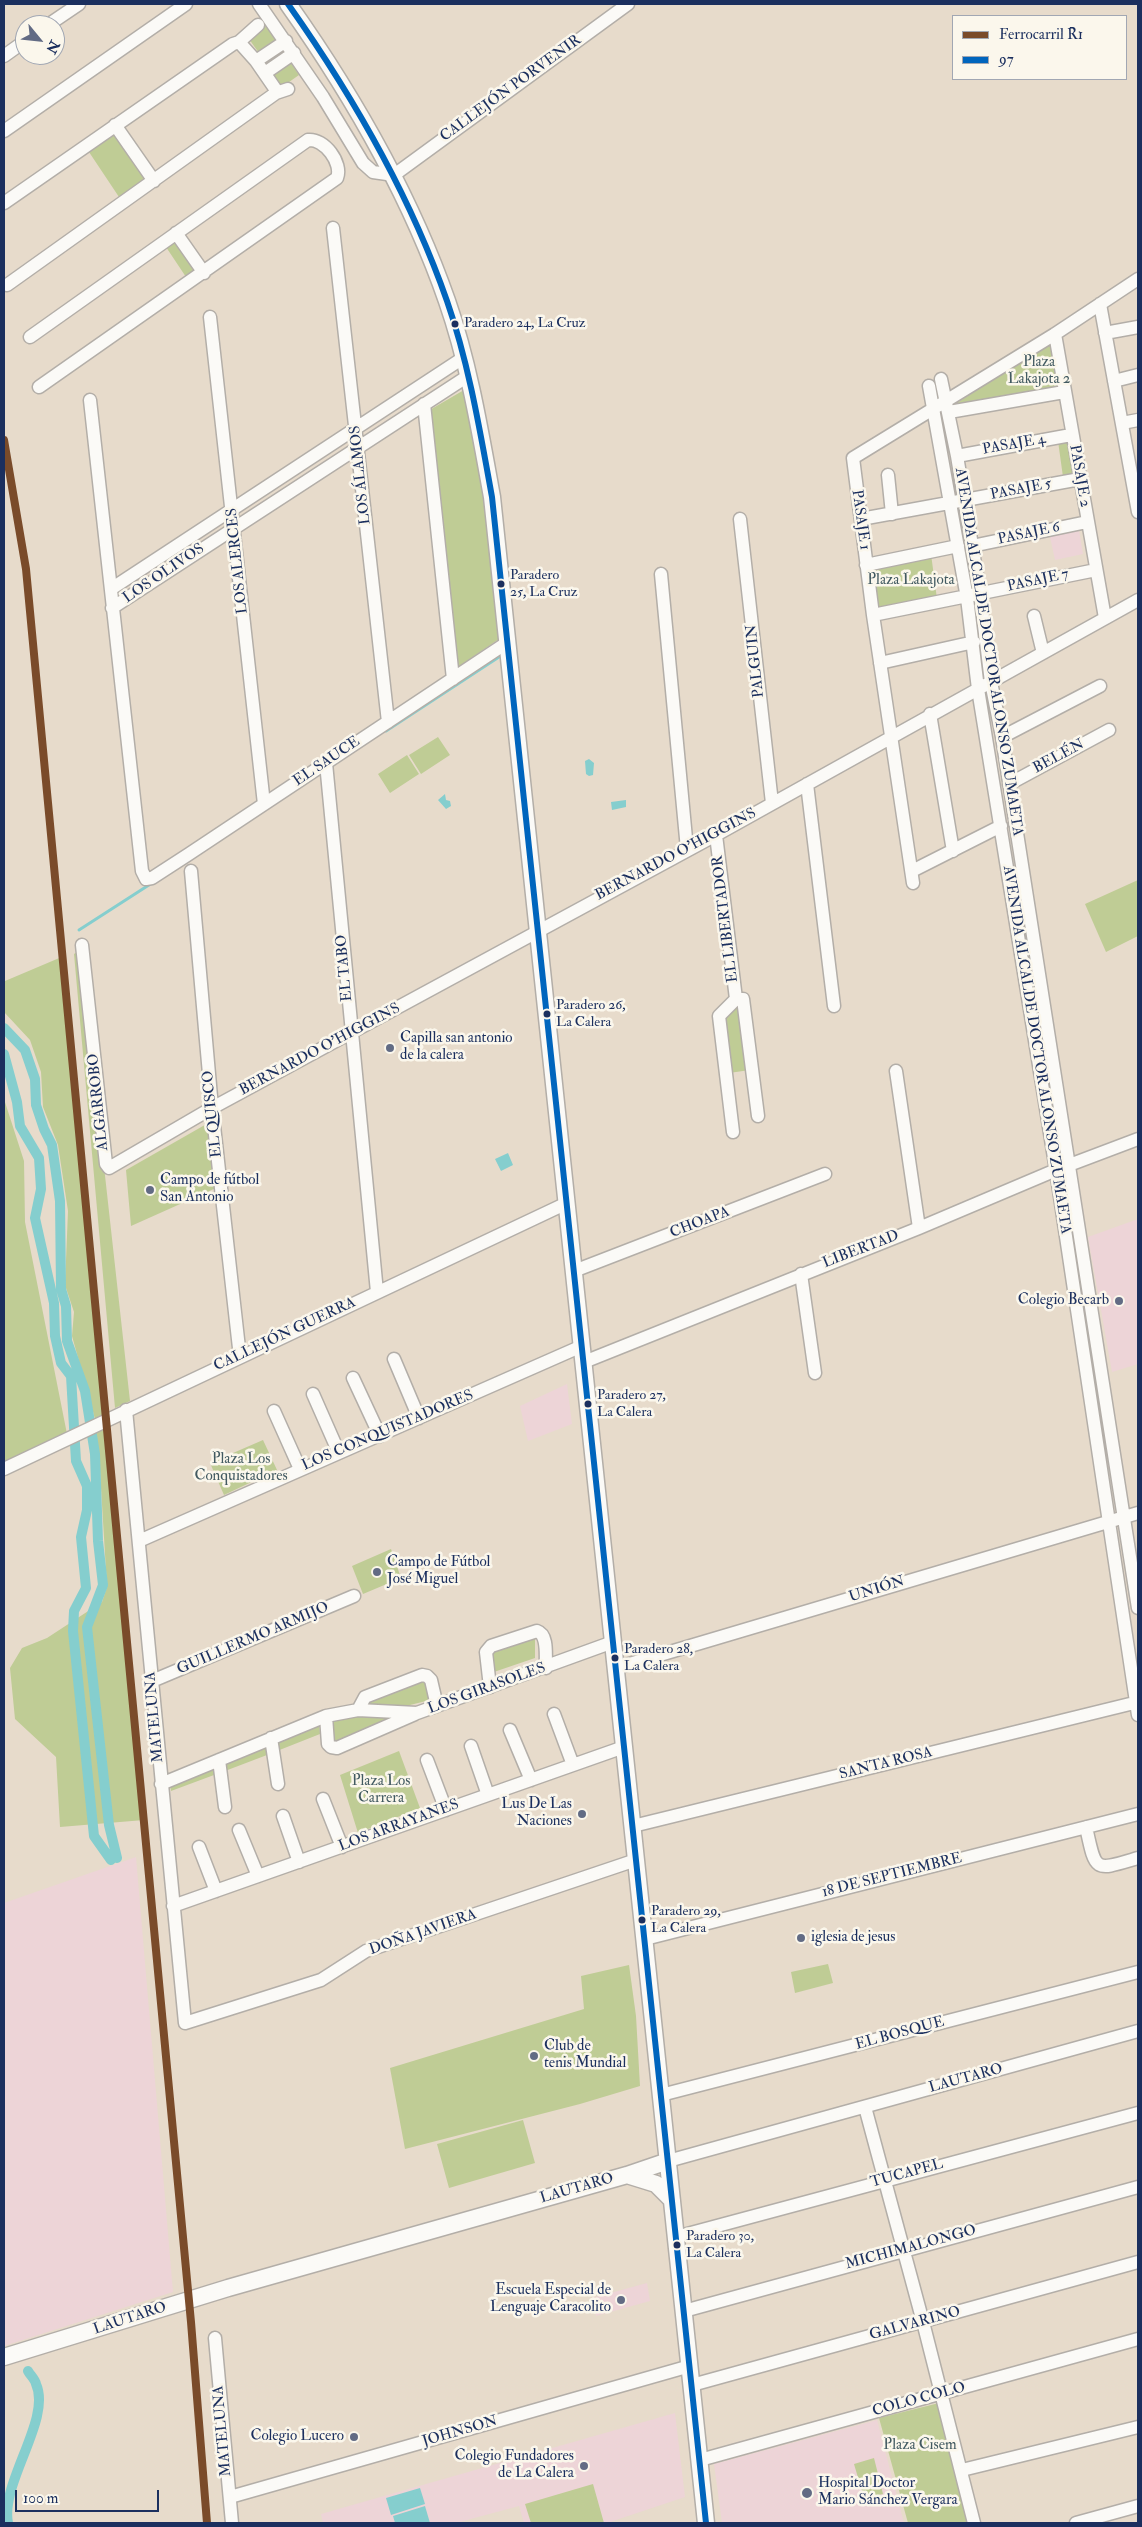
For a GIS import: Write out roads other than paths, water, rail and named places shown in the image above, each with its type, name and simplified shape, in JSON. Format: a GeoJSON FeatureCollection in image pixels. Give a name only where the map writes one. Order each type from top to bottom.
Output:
{"type":"FeatureCollection","features":[{"type":"Feature","properties":{"kind":"main road"},"geometry":{"type":"LineString","coordinates":[[288,4],[313,39],[394,175],[447,301],[468,376],[492,497],[706,2523]]}},
{"type":"Feature","properties":{"kind":"main road","name":"LAUTARO"},"geometry":{"type":"LineString","coordinates":[[8,2358],[228,2288],[627,2175],[668,2161]]}},
{"type":"Feature","properties":{"kind":"main road"},"geometry":{"type":"LineString","coordinates":[[627,2175],[656,2184],[672,2200]]}},
{"type":"Feature","properties":{"kind":"street"},"geometry":{"type":"LineString","coordinates":[[63,15],[79,4]]}},
{"type":"Feature","properties":{"kind":"street"},"geometry":{"type":"LineString","coordinates":[[4,131],[186,4]]}},
{"type":"Feature","properties":{"kind":"street"},"geometry":{"type":"LineString","coordinates":[[259,4],[323,97],[345,137],[363,163],[373,172],[394,175]]}},
{"type":"Feature","properties":{"kind":"street"},"geometry":{"type":"LineString","coordinates":[[269,4],[271,19]]}},
{"type":"Feature","properties":{"kind":"street","name":"CALLEJÓN PORVENIR"},"geometry":{"type":"LineString","coordinates":[[394,175],[628,4]]}},
{"type":"Feature","properties":{"kind":"street"},"geometry":{"type":"LineString","coordinates":[[4,203],[233,44],[239,42],[258,25]]}},
{"type":"Feature","properties":{"kind":"street"},"geometry":{"type":"LineString","coordinates":[[256,60],[286,41]]}},
{"type":"Feature","properties":{"kind":"street"},"geometry":{"type":"LineString","coordinates":[[8,285],[282,91],[276,90],[256,60],[243,44],[239,42]]}},
{"type":"Feature","properties":{"kind":"street"},"geometry":{"type":"LineString","coordinates":[[4,56],[15,48]]}},
{"type":"Feature","properties":{"kind":"street"},"geometry":{"type":"LineString","coordinates":[[265,73],[294,53]]}},
{"type":"Feature","properties":{"kind":"street"},"geometry":{"type":"LineString","coordinates":[[115,125],[154,181]]}},
{"type":"Feature","properties":{"kind":"street"},"geometry":{"type":"LineString","coordinates":[[327,149],[345,137]]}},
{"type":"Feature","properties":{"kind":"street"},"geometry":{"type":"LineString","coordinates":[[30,337],[308,140],[314,139],[327,149],[335,160],[339,170],[337,178],[40,387]]}},
{"type":"Feature","properties":{"kind":"street"},"geometry":{"type":"LineString","coordinates":[[335,160],[353,149]]}},
{"type":"Feature","properties":{"kind":"street","name":"LOS ÁLAMOS"},"geometry":{"type":"LineString","coordinates":[[333,228],[388,722]]}},
{"type":"Feature","properties":{"kind":"street"},"geometry":{"type":"LineString","coordinates":[[176,234],[204,273]]}},
{"type":"Feature","properties":{"kind":"street"},"geometry":{"type":"LineString","coordinates":[[948,407],[1138,279]]}},
{"type":"Feature","properties":{"kind":"street"},"geometry":{"type":"LineString","coordinates":[[1100,304],[1122,423],[1135,469],[1138,512]]}},
{"type":"Feature","properties":{"kind":"street","name":"LOS ALERCES"},"geometry":{"type":"LineString","coordinates":[[210,318],[233,510],[264,804]]}},
{"type":"Feature","properties":{"kind":"street"},"geometry":{"type":"LineString","coordinates":[[1105,333],[1138,327]]}},
{"type":"Feature","properties":{"kind":"street","name":"PASAJE 2"},"geometry":{"type":"LineString","coordinates":[[1055,334],[1105,618]]}},
{"type":"Feature","properties":{"kind":"street","name":"LOS OLIVOS"},"geometry":{"type":"LineString","coordinates":[[111,590],[463,358]]}},
{"type":"Feature","properties":{"kind":"street"},"geometry":{"type":"LineString","coordinates":[[1114,380],[1138,375]]}},
{"type":"Feature","properties":{"kind":"street","name":"LOS OLIVOS"},"geometry":{"type":"LineString","coordinates":[[112,608],[468,376]]}},
{"type":"Feature","properties":{"kind":"street","name":"AVENIDA ALCALDE DOCTOR ALONSO ZUMAETA"},"geometry":{"type":"LineString","coordinates":[[941,379],[957,456],[963,502],[980,593],[991,682],[1002,738],[1108,1521],[1138,1706]]}},
{"type":"Feature","properties":{"kind":"street","name":"AVENIDA ALCALDE DOCTOR ALONSO ZUMAETA"},"geometry":{"type":"LineString","coordinates":[[930,386],[967,598],[974,642],[978,689],[1001,826],[1124,1517],[1138,1608]]}},
{"type":"Feature","properties":{"kind":"street"},"geometry":{"type":"LineString","coordinates":[[934,407],[948,407],[1064,392]]}},
{"type":"Feature","properties":{"kind":"street"},"geometry":{"type":"LineString","coordinates":[[90,400],[112,608]]}},
{"type":"Feature","properties":{"kind":"street"},"geometry":{"type":"LineString","coordinates":[[424,404],[453,679]]}},
{"type":"Feature","properties":{"kind":"street","name":"PASAJE 1"},"geometry":{"type":"LineString","coordinates":[[934,407],[853,458],[890,736],[912,877],[953,851]]}},
{"type":"Feature","properties":{"kind":"street"},"geometry":{"type":"LineString","coordinates":[[1122,423],[1138,420]]}},
{"type":"Feature","properties":{"kind":"street","name":"PASAJE 4"},"geometry":{"type":"LineString","coordinates":[[957,456],[1072,435]]}},
{"type":"Feature","properties":{"kind":"street"},"geometry":{"type":"LineString","coordinates":[[888,475],[892,514]]}},
{"type":"Feature","properties":{"kind":"street","name":"PASAJE 5"},"geometry":{"type":"LineString","coordinates":[[861,519],[963,502],[1080,479]]}},
{"type":"Feature","properties":{"kind":"street","name":"PALGUIN"},"geometry":{"type":"LineString","coordinates":[[740,519],[772,803]]}},
{"type":"Feature","properties":{"kind":"street","name":"PASAJE 6"},"geometry":{"type":"LineString","coordinates":[[972,546],[1087,522]]}},
{"type":"Feature","properties":{"kind":"street"},"geometry":{"type":"LineString","coordinates":[[866,565],[958,546]]}},
{"type":"Feature","properties":{"kind":"street","name":"PASAJE 7"},"geometry":{"type":"LineString","coordinates":[[967,598],[980,593],[1096,570]]}},
{"type":"Feature","properties":{"kind":"street"},"geometry":{"type":"LineString","coordinates":[[661,574],[687,849]]}},
{"type":"Feature","properties":{"kind":"street"},"geometry":{"type":"LineString","coordinates":[[873,615],[967,598]]}},
{"type":"Feature","properties":{"kind":"street","name":"BERNARDO O'HIGGINS"},"geometry":{"type":"LineString","coordinates":[[212,1108],[352,1034],[538,930],[716,835],[890,736],[1138,600]]}},
{"type":"Feature","properties":{"kind":"street","name":"EL SAUCE"},"geometry":{"type":"LineString","coordinates":[[112,608],[142,871],[146,879],[152,878],[508,642]]}},
{"type":"Feature","properties":{"kind":"street"},"geometry":{"type":"LineString","coordinates":[[1034,616],[1043,653]]}},
{"type":"Feature","properties":{"kind":"street"},"geometry":{"type":"LineString","coordinates":[[880,663],[974,642]]}},
{"type":"Feature","properties":{"kind":"street"},"geometry":{"type":"LineString","coordinates":[[1002,738],[1100,686]]}},
{"type":"Feature","properties":{"kind":"street"},"geometry":{"type":"LineString","coordinates":[[930,714],[953,851],[1001,826]]}},
{"type":"Feature","properties":{"kind":"street","name":"BELÉN"},"geometry":{"type":"LineString","coordinates":[[1008,784],[1109,730]]}},
{"type":"Feature","properties":{"kind":"street","name":"EL TABO"},"geometry":{"type":"LineString","coordinates":[[326,763],[377,1292]]}},
{"type":"Feature","properties":{"kind":"street"},"geometry":{"type":"LineString","coordinates":[[807,784],[834,1006]]}},
{"type":"Feature","properties":{"kind":"street","name":"EL LIBERTADOR"},"geometry":{"type":"LineString","coordinates":[[716,835],[736,999],[743,999],[758,1116]]}},
{"type":"Feature","properties":{"kind":"street","name":"EL QUISCO"},"geometry":{"type":"LineString","coordinates":[[190,871],[212,1108],[240,1357]]}},
{"type":"Feature","properties":{"kind":"street","name":"ALGARROBO"},"geometry":{"type":"LineString","coordinates":[[82,945],[108,1168],[212,1108]]}},
{"type":"Feature","properties":{"kind":"street"},"geometry":{"type":"LineString","coordinates":[[734,1132],[719,1016],[736,999]]}},
{"type":"Feature","properties":{"kind":"street"},"geometry":{"type":"LineString","coordinates":[[896,1071],[919,1228]]}},
{"type":"Feature","properties":{"kind":"street","name":"LIBERTAD"},"geometry":{"type":"LineString","coordinates":[[583,1354],[801,1274],[919,1228],[1061,1168],[1138,1139]]}},
{"type":"Feature","properties":{"kind":"street","name":"CHOAPA"},"geometry":{"type":"LineString","coordinates":[[574,1271],[825,1174]]}},
{"type":"Feature","properties":{"kind":"street","name":"CALLEJÓN GUERRA"},"geometry":{"type":"LineString","coordinates":[[4,1469],[567,1203]]}},
{"type":"Feature","properties":{"kind":"street"},"geometry":{"type":"LineString","coordinates":[[801,1274],[815,1373]]}},
{"type":"Feature","properties":{"kind":"street","name":"LOS CONQUISTADORES"},"geometry":{"type":"LineString","coordinates":[[139,1540],[419,1418],[583,1354]]}},
{"type":"Feature","properties":{"kind":"street"},"geometry":{"type":"LineString","coordinates":[[394,1359],[419,1418]]}},
{"type":"Feature","properties":{"kind":"street"},"geometry":{"type":"LineString","coordinates":[[353,1378],[380,1436]]}},
{"type":"Feature","properties":{"kind":"street"},"geometry":{"type":"LineString","coordinates":[[313,1394],[339,1452]]}},
{"type":"Feature","properties":{"kind":"street","name":"MATELUNA"},"geometry":{"type":"LineString","coordinates":[[126,1410],[185,2023]]}},
{"type":"Feature","properties":{"kind":"street"},"geometry":{"type":"LineString","coordinates":[[274,1411],[300,1469]]}},
{"type":"Feature","properties":{"kind":"street","name":"UNIÓN"},"geometry":{"type":"LineString","coordinates":[[616,1668],[1138,1513]]}},
{"type":"Feature","properties":{"kind":"street","name":"GUILLERMO ARMIJO"},"geometry":{"type":"LineString","coordinates":[[152,1681],[354,1596]]}},
{"type":"Feature","properties":{"kind":"street"},"geometry":{"type":"LineString","coordinates":[[490,1688],[486,1652],[491,1646],[536,1631],[540,1632],[544,1637],[546,1668]]}},
{"type":"Feature","properties":{"kind":"street","name":"LOS GIRASOLES"},"geometry":{"type":"LineString","coordinates":[[161,1784],[326,1716],[358,1710],[417,1714],[613,1642]]}},
{"type":"Feature","properties":{"kind":"street"},"geometry":{"type":"LineString","coordinates":[[358,1710],[365,1697],[422,1675],[428,1676],[431,1680],[437,1706]]}},
{"type":"Feature","properties":{"kind":"street","name":"SANTA ROSA"},"geometry":{"type":"LineString","coordinates":[[633,1826],[1138,1706]]}},
{"type":"Feature","properties":{"kind":"street"},"geometry":{"type":"LineString","coordinates":[[326,1716],[328,1744],[331,1747],[337,1748],[417,1714]]}},
{"type":"Feature","properties":{"kind":"street"},"geometry":{"type":"LineString","coordinates":[[554,1714],[573,1765]]}},
{"type":"Feature","properties":{"kind":"street"},"geometry":{"type":"LineString","coordinates":[[510,1730],[531,1780]]}},
{"type":"Feature","properties":{"kind":"street"},"geometry":{"type":"LineString","coordinates":[[271,1738],[278,1784]]}},
{"type":"Feature","properties":{"kind":"street"},"geometry":{"type":"LineString","coordinates":[[471,1746],[488,1795]]}},
{"type":"Feature","properties":{"kind":"street","name":"LOS ARRAYANES"},"geometry":{"type":"LineString","coordinates":[[173,1906],[624,1746]]}},
{"type":"Feature","properties":{"kind":"street"},"geometry":{"type":"LineString","coordinates":[[219,1760],[226,1807]]}},
{"type":"Feature","properties":{"kind":"street"},"geometry":{"type":"LineString","coordinates":[[427,1760],[446,1810]]}},
{"type":"Feature","properties":{"kind":"street"},"geometry":{"type":"LineString","coordinates":[[323,1799],[342,1847]]}},
{"type":"Feature","properties":{"kind":"street","name":"18 DE SEPTIEMBRE"},"geometry":{"type":"LineString","coordinates":[[645,1939],[1138,1814]]}},
{"type":"Feature","properties":{"kind":"street"},"geometry":{"type":"LineString","coordinates":[[283,1816],[299,1862]]}},
{"type":"Feature","properties":{"kind":"street"},"geometry":{"type":"LineString","coordinates":[[1086,1827],[1093,1859],[1098,1866],[1104,1868],[1138,1858]]}},
{"type":"Feature","properties":{"kind":"street"},"geometry":{"type":"LineString","coordinates":[[240,1830],[258,1876]]}},
{"type":"Feature","properties":{"kind":"street"},"geometry":{"type":"LineString","coordinates":[[199,1847],[216,1891]]}},
{"type":"Feature","properties":{"kind":"street","name":"DOÑA JAVIERA"},"geometry":{"type":"LineString","coordinates":[[185,2023],[321,1980],[366,1952],[636,1860]]}},
{"type":"Feature","properties":{"kind":"street","name":"EL BOSQUE"},"geometry":{"type":"LineString","coordinates":[[661,2095],[1138,1972]]}},
{"type":"Feature","properties":{"kind":"street","name":"LAUTARO"},"geometry":{"type":"LineString","coordinates":[[668,2161],[1138,2031]]}},
{"type":"Feature","properties":{"kind":"street"},"geometry":{"type":"LineString","coordinates":[[865,2106],[962,2470],[974,2523]]}},
{"type":"Feature","properties":{"kind":"street","name":"TUCAPEL"},"geometry":{"type":"LineString","coordinates":[[676,2237],[1138,2113]]}},
{"type":"Feature","properties":{"kind":"street","name":"MICHIMALONGO"},"geometry":{"type":"LineString","coordinates":[[684,2312],[903,2249],[1138,2186]]}},
{"type":"Feature","properties":{"kind":"street","name":"GALVARINO"},"geometry":{"type":"LineString","coordinates":[[692,2385],[1138,2262]]}},
{"type":"Feature","properties":{"kind":"street","name":"MATELUNA"},"geometry":{"type":"LineString","coordinates":[[215,2338],[232,2523]]}},
{"type":"Feature","properties":{"kind":"street","name":"COLO COLO"},"geometry":{"type":"LineString","coordinates":[[700,2460],[1138,2339]]}},
{"type":"Feature","properties":{"kind":"street","name":"JOHNSON"},"geometry":{"type":"LineString","coordinates":[[230,2497],[690,2366]]}},
{"type":"Feature","properties":{"kind":"street"},"geometry":{"type":"LineString","coordinates":[[962,2470],[1138,2427]]}},
{"type":"Feature","properties":{"kind":"street"},"geometry":{"type":"LineString","coordinates":[[1076,2523],[1138,2506]]}},
{"type":"Feature","properties":{"kind":"water"},"geometry":{"type":"Polygon","coordinates":[[[589,759],[594,763],[593,775],[589,776],[586,774],[585,761],[589,759]]]}},
{"type":"Feature","properties":{"kind":"water"},"geometry":{"type":"Polygon","coordinates":[[[445,794],[446,800],[450,801],[451,806],[446,809],[438,800],[445,794]]]}},
{"type":"Feature","properties":{"kind":"water"},"geometry":{"type":"Polygon","coordinates":[[[626,800],[626,807],[612,810],[611,802],[626,800]]]}},
{"type":"Feature","properties":{"kind":"water"},"geometry":{"type":"Polygon","coordinates":[[[508,1153],[513,1165],[501,1171],[495,1159],[508,1153]]]}},
{"type":"Feature","properties":{"kind":"water"},"geometry":{"type":"Polygon","coordinates":[[[420,2488],[425,2504],[391,2515],[386,2498],[420,2488]]]}},
{"type":"Feature","properties":{"kind":"water"},"geometry":{"type":"Polygon","coordinates":[[[425,2506],[430,2523],[395,2523],[393,2516],[425,2506]]]}},
{"type":"Feature","properties":{"kind":"waterway"},"geometry":{"type":"LineString","coordinates":[[386,731],[502,655]]}},
{"type":"Feature","properties":{"kind":"waterway"},"geometry":{"type":"LineString","coordinates":[[79,930],[152,883]]}},
{"type":"Feature","properties":{"kind":"waterway"},"geometry":{"type":"LineString","coordinates":[[4,1028],[25,1050],[35,1079],[36,1105],[52,1145],[60,1201],[61,1289],[66,1306],[67,1341],[85,1391],[95,1454],[98,1541],[103,1585],[87,1627],[109,1825],[117,1858]]}},
{"type":"Feature","properties":{"kind":"waterway"},"geometry":{"type":"LineString","coordinates":[[4,1054],[17,1102],[20,1126],[39,1158],[41,1189],[35,1218],[54,1303],[55,1336],[61,1363],[71,1376],[76,1461],[87,1486],[87,1510],[81,1537],[86,1588],[74,1611],[73,1631],[94,1836],[111,1860]]}},
{"type":"Feature","properties":{"kind":"waterway"},"geometry":{"type":"LineString","coordinates":[[8,2523],[11,2489],[37,2415],[39,2398],[35,2382],[28,2371]]}},
{"type":"Feature","properties":{"kind":"rail line","name":"R1"},"geometry":{"type":"LineString","coordinates":[[4,440],[26,569],[191,2322],[207,2523]]}},
{"type":"Feature","properties":{"kind":"place","name":"Paradero 24, La Cruz"},"geometry":{"type":"Point","coordinates":[455,324]}},
{"type":"Feature","properties":{"kind":"place","name":"Paradero 25, La Cruz"},"geometry":{"type":"Point","coordinates":[501,584]}},
{"type":"Feature","properties":{"kind":"place","name":"Paradero 26, La Calera"},"geometry":{"type":"Point","coordinates":[547,1014]}},
{"type":"Feature","properties":{"kind":"place","name":"Capilla san antonio de la calera"},"geometry":{"type":"Point","coordinates":[390,1048]}},
{"type":"Feature","properties":{"kind":"place","name":"Campo de fútbol San Antonio"},"geometry":{"type":"Point","coordinates":[150,1190]}},
{"type":"Feature","properties":{"kind":"place","name":"Colegio Becarb"},"geometry":{"type":"Point","coordinates":[1119,1301]}},
{"type":"Feature","properties":{"kind":"place","name":"Paradero 27, La Calera"},"geometry":{"type":"Point","coordinates":[588,1404]}},
{"type":"Feature","properties":{"kind":"place","name":"Campo de Fútbol José Miguel"},"geometry":{"type":"Point","coordinates":[377,1572]}},
{"type":"Feature","properties":{"kind":"place","name":"Paradero 28, La Calera"},"geometry":{"type":"Point","coordinates":[615,1658]}},
{"type":"Feature","properties":{"kind":"place","name":"Lus De Las Naciones"},"geometry":{"type":"Point","coordinates":[582,1814]}},
{"type":"Feature","properties":{"kind":"place","name":"Paradero 29, La Calera"},"geometry":{"type":"Point","coordinates":[642,1920]}},
{"type":"Feature","properties":{"kind":"place","name":"iglesia de jesus"},"geometry":{"type":"Point","coordinates":[801,1938]}},
{"type":"Feature","properties":{"kind":"place","name":"Club de tenis Mundial"},"geometry":{"type":"Point","coordinates":[534,2056]}},
{"type":"Feature","properties":{"kind":"place","name":"Paradero 30, La Calera"},"geometry":{"type":"Point","coordinates":[677,2245]}},
{"type":"Feature","properties":{"kind":"place","name":"Escuela Especial de Lenguaje Caracolito"},"geometry":{"type":"Point","coordinates":[621,2300]}},
{"type":"Feature","properties":{"kind":"place","name":"Colegio Lucero"},"geometry":{"type":"Point","coordinates":[354,2437]}},
{"type":"Feature","properties":{"kind":"place","name":"Colegio Fundadores de La Calera"},"geometry":{"type":"Point","coordinates":[584,2466]}},
{"type":"Feature","properties":{"kind":"place","name":"Hospital Doctor Mario Sánchez Vergara"},"geometry":{"type":"Point","coordinates":[807,2493]}},
{"type":"Feature","properties":{"kind":"park label","name":"Plaza Lakajota 2"},"geometry":{"type":"Point","coordinates":[1039,372]}},
{"type":"Feature","properties":{"kind":"park label","name":"Plaza Lakajota"},"geometry":{"type":"Point","coordinates":[911,581]}},
{"type":"Feature","properties":{"kind":"park label","name":"Plaza Los Conquistadores"},"geometry":{"type":"Point","coordinates":[241,1468]}},
{"type":"Feature","properties":{"kind":"park label","name":"Plaza Los Carrera"},"geometry":{"type":"Point","coordinates":[381,1790]}},
{"type":"Feature","properties":{"kind":"park label","name":"Plaza Cisem"},"geometry":{"type":"Point","coordinates":[920,2446]}}]}
